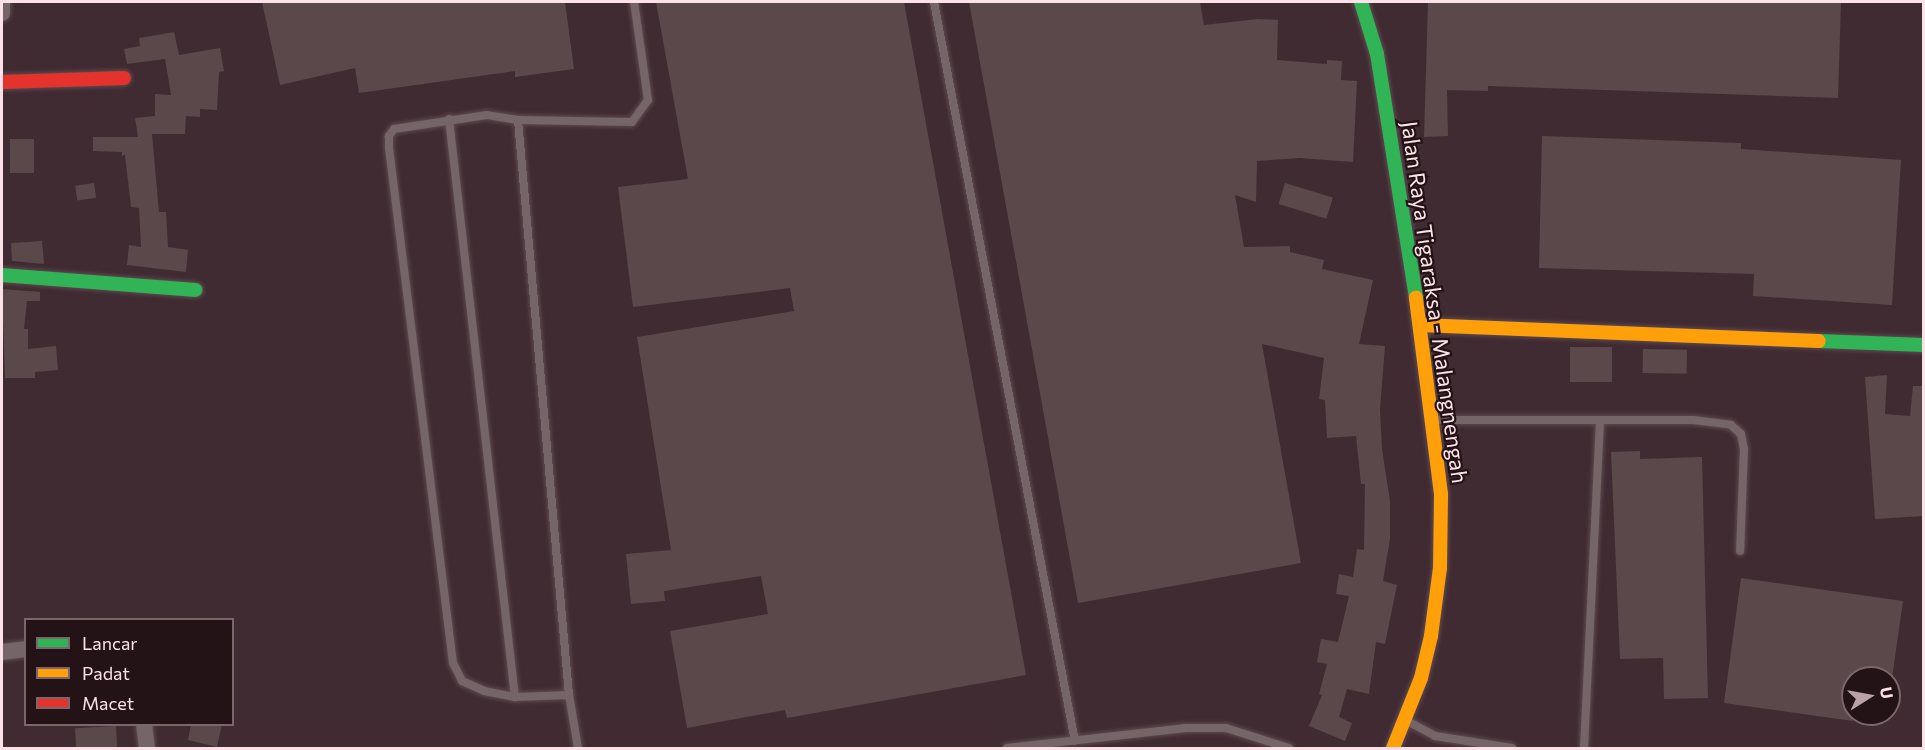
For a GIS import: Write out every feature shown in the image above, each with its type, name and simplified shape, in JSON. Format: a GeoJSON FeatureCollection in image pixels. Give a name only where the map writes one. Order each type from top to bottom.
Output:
{"type":"FeatureCollection","features":[{"type":"Feature","properties":{"kind":"street"},"geometry":{"type":"LineString","coordinates":[[2,2],[2,13]]}},
{"type":"Feature","properties":{"kind":"street","name":"Jalan Raya Tigaraksa - Malangnengah"},"geometry":{"type":"LineString","coordinates":[[1361,2],[1377,54],[1387,111],[1434,420],[1441,494],[1440,568],[1431,636],[1421,678],[1393,748]]}},
{"type":"Feature","properties":{"kind":"street"},"geometry":{"type":"LineString","coordinates":[[2,81],[124,78]]}},
{"type":"Feature","properties":{"kind":"street"},"geometry":{"type":"LineString","coordinates":[[2,275],[195,290]]}},
{"type":"Feature","properties":{"kind":"street"},"geometry":{"type":"LineString","coordinates":[[1420,325],[1923,345]]}},
{"type":"Feature","properties":{"kind":"street"},"geometry":{"type":"LineString","coordinates":[[2,652],[24,649]]}},
{"type":"Feature","properties":{"kind":"street"},"geometry":{"type":"LineString","coordinates":[[144,726],[147,748]]}},
{"type":"Feature","properties":{"kind":"lane"},"geometry":{"type":"LineString","coordinates":[[569,695],[515,697],[484,691],[462,681],[453,663],[389,136],[394,129],[488,115],[518,120],[632,122],[648,100],[634,2]]}},
{"type":"Feature","properties":{"kind":"lane"},"geometry":{"type":"LineString","coordinates":[[934,2],[1075,741]]}},
{"type":"Feature","properties":{"kind":"lane"},"geometry":{"type":"LineString","coordinates":[[449,119],[515,697]]}},
{"type":"Feature","properties":{"kind":"lane"},"geometry":{"type":"LineString","coordinates":[[518,120],[569,695],[578,748]]}},
{"type":"Feature","properties":{"kind":"lane"},"geometry":{"type":"LineString","coordinates":[[1434,420],[1693,420],[1731,425],[1741,434],[1744,449],[1740,551]]}},
{"type":"Feature","properties":{"kind":"lane"},"geometry":{"type":"LineString","coordinates":[[1584,748],[1600,420]]}},
{"type":"Feature","properties":{"kind":"lane"},"geometry":{"type":"LineString","coordinates":[[1404,720],[1435,736],[1512,748]]}},
{"type":"Feature","properties":{"kind":"lane"},"geometry":{"type":"LineString","coordinates":[[1007,748],[1184,728],[1226,728],[1289,748]]}},
{"type":"Feature","properties":{"kind":"building"},"geometry":{"type":"Polygon","coordinates":[[[262,2],[565,2],[574,69],[515,77],[515,71],[359,93],[355,68],[280,85],[262,2]]]}},
{"type":"Feature","properties":{"kind":"building"},"geometry":{"type":"Polygon","coordinates":[[[656,2],[904,2],[1026,675],[787,718],[785,710],[687,728],[670,631],[768,614],[761,576],[664,591],[665,601],[631,604],[626,554],[671,550],[637,337],[794,311],[790,288],[633,307],[618,187],[688,179],[656,2]]]}},
{"type":"Feature","properties":{"kind":"building"},"geometry":{"type":"Polygon","coordinates":[[[969,2],[1200,2],[1204,25],[1258,19],[1278,20],[1277,60],[1327,64],[1327,60],[1342,61],[1341,80],[1357,81],[1353,162],[1300,158],[1257,161],[1256,202],[1235,195],[1244,247],[1290,246],[1290,252],[1324,260],[1322,269],[1373,280],[1359,344],[1385,346],[1380,409],[1382,449],[1390,501],[1390,539],[1383,581],[1397,585],[1385,644],[1376,642],[1369,694],[1347,689],[1339,717],[1352,723],[1345,741],[1309,726],[1322,695],[1319,694],[1327,664],[1317,662],[1321,639],[1338,642],[1349,596],[1336,594],[1339,574],[1353,577],[1357,549],[1364,550],[1365,484],[1361,484],[1356,436],[1327,438],[1325,400],[1319,399],[1324,358],[1262,344],[1301,563],[1078,603],[969,2]]]}},
{"type":"Feature","properties":{"kind":"building"},"geometry":{"type":"Polygon","coordinates":[[[1428,2],[1841,2],[1838,98],[1488,86],[1488,91],[1447,90],[1448,136],[1424,137],[1428,2]]]}},
{"type":"Feature","properties":{"kind":"building"},"geometry":{"type":"Polygon","coordinates":[[[174,32],[179,55],[220,48],[224,71],[219,72],[217,110],[200,109],[200,117],[186,116],[185,134],[152,134],[159,212],[166,212],[168,247],[188,250],[186,272],[127,265],[129,245],[141,247],[139,208],[131,207],[125,155],[122,156],[122,152],[93,151],[93,137],[138,137],[135,118],[155,116],[155,94],[171,95],[165,59],[127,64],[124,49],[140,46],[139,38],[174,32]]]}},
{"type":"Feature","properties":{"kind":"building"},"geometry":{"type":"Polygon","coordinates":[[[1542,136],[1741,143],[1741,149],[1901,160],[1892,305],[1753,296],[1754,274],[1539,268],[1542,136]]]}},
{"type":"Feature","properties":{"kind":"building"},"geometry":{"type":"Polygon","coordinates":[[[10,139],[34,139],[34,173],[10,173],[10,139]]]}},
{"type":"Feature","properties":{"kind":"building"},"geometry":{"type":"Polygon","coordinates":[[[94,183],[96,198],[77,200],[75,186],[94,183]]]}},
{"type":"Feature","properties":{"kind":"building"},"geometry":{"type":"Polygon","coordinates":[[[1285,183],[1333,198],[1326,219],[1279,204],[1285,183]]]}},
{"type":"Feature","properties":{"kind":"building"},"geometry":{"type":"Polygon","coordinates":[[[42,241],[44,264],[12,261],[11,243],[42,241]]]}},
{"type":"Feature","properties":{"kind":"building"},"geometry":{"type":"Polygon","coordinates":[[[2,289],[40,292],[40,301],[27,301],[24,329],[28,329],[28,349],[56,346],[58,370],[35,372],[35,378],[5,378],[2,289]]]}},
{"type":"Feature","properties":{"kind":"building"},"geometry":{"type":"Polygon","coordinates":[[[1570,347],[1612,347],[1612,382],[1570,382],[1570,347]]]}},
{"type":"Feature","properties":{"kind":"building"},"geometry":{"type":"Polygon","coordinates":[[[1643,349],[1687,350],[1687,374],[1643,373],[1643,349]]]}},
{"type":"Feature","properties":{"kind":"building"},"geometry":{"type":"Polygon","coordinates":[[[1887,375],[1885,414],[1910,416],[1913,386],[1923,386],[1923,516],[1875,519],[1865,377],[1887,375]]]}},
{"type":"Feature","properties":{"kind":"building"},"geometry":{"type":"Polygon","coordinates":[[[1640,451],[1640,459],[1702,457],[1708,698],[1664,699],[1663,658],[1620,659],[1611,452],[1640,451]]]}},
{"type":"Feature","properties":{"kind":"building"},"geometry":{"type":"Polygon","coordinates":[[[1741,578],[1903,601],[1894,666],[1841,666],[1841,719],[1724,703],[1741,578]]]}},
{"type":"Feature","properties":{"kind":"building"},"geometry":{"type":"Polygon","coordinates":[[[116,726],[117,748],[76,748],[75,728],[116,726]]]}},
{"type":"Feature","properties":{"kind":"building"},"geometry":{"type":"Polygon","coordinates":[[[191,726],[222,726],[217,747],[188,740],[191,726]]]}},
{"type":"Feature","properties":{"kind":"traffic: fast"},"geometry":{"type":"LineString","coordinates":[[1361,2],[1377,54],[1416,298]]}},
{"type":"Feature","properties":{"kind":"traffic: fast"},"geometry":{"type":"LineString","coordinates":[[2,275],[195,290]]}},
{"type":"Feature","properties":{"kind":"traffic: fast"},"geometry":{"type":"LineString","coordinates":[[1819,341],[1924,345]]}},
{"type":"Feature","properties":{"kind":"traffic: slow"},"geometry":{"type":"LineString","coordinates":[[1393,748],[1421,678],[1431,636],[1440,568],[1441,494],[1416,298]]}},
{"type":"Feature","properties":{"kind":"traffic: slow"},"geometry":{"type":"LineString","coordinates":[[1420,325],[1819,341]]}},
{"type":"Feature","properties":{"kind":"traffic: jam"},"geometry":{"type":"LineString","coordinates":[[2,82],[124,78]]}}]}
